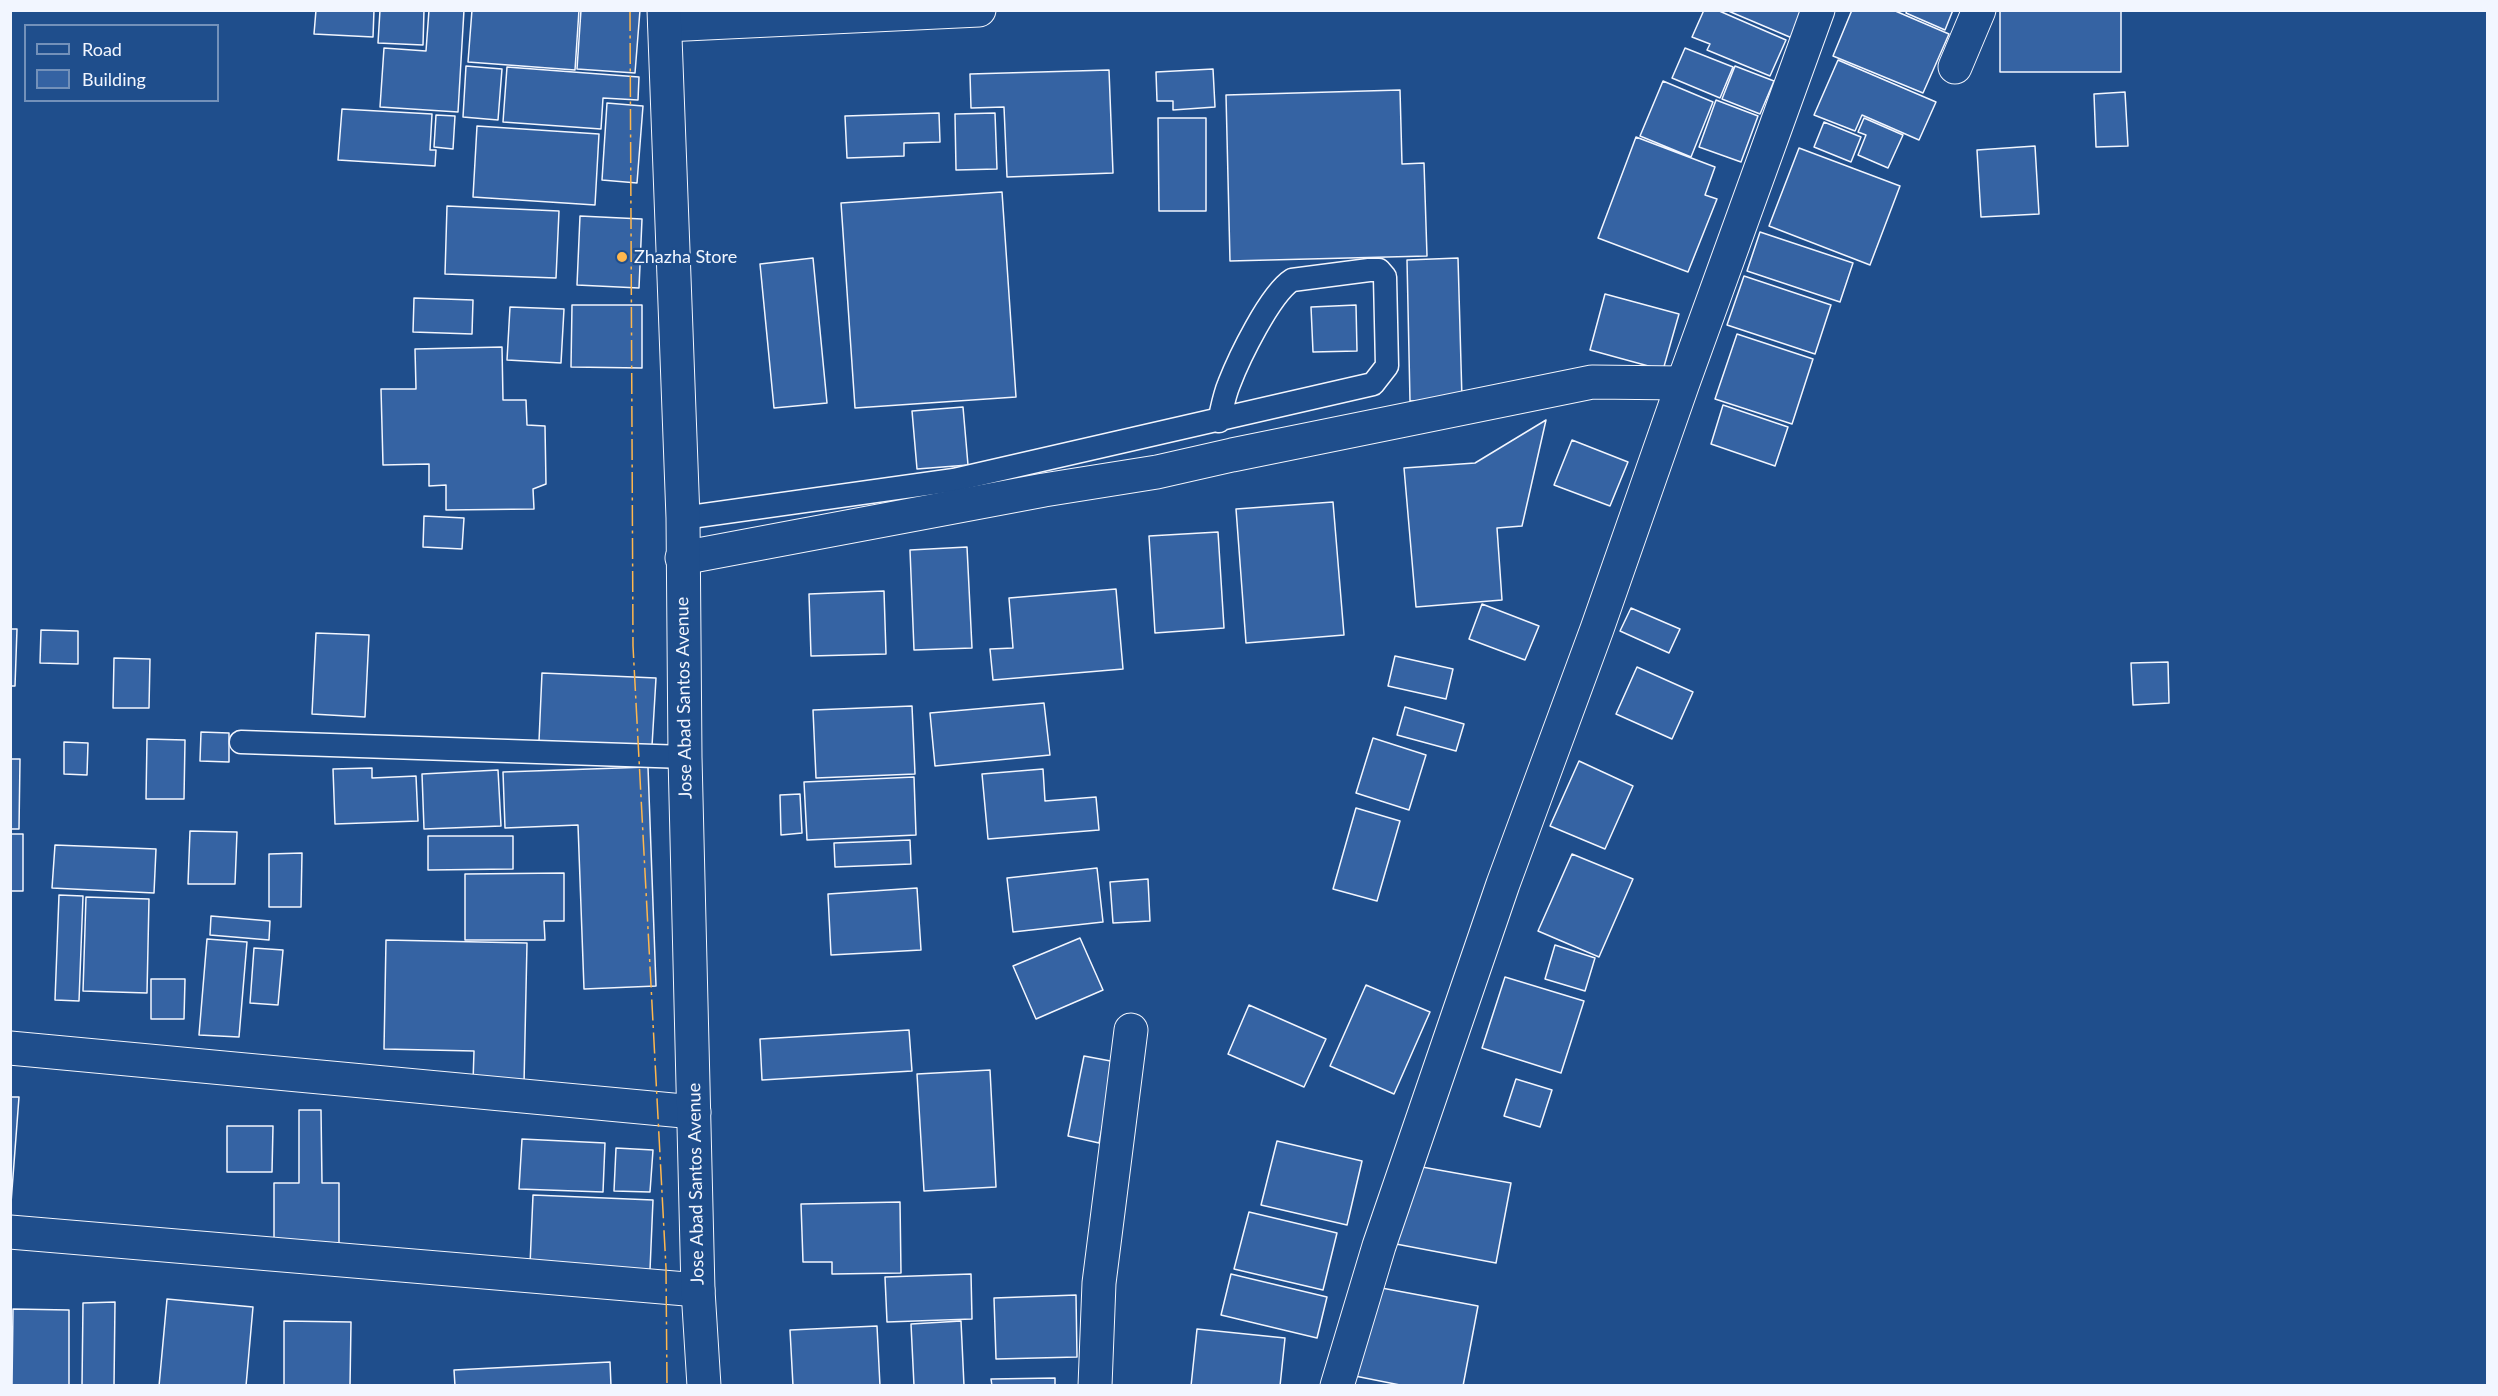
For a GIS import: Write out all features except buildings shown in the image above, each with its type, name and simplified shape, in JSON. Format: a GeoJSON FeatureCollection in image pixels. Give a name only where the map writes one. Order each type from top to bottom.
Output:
{"type":"FeatureCollection","features":[{"type":"Feature","properties":{"kind":"main road"},"geometry":{"type":"LineString","coordinates":[[665,18],[979,10]]}},
{"type":"Feature","properties":{"kind":"main road"},"geometry":{"type":"LineString","coordinates":[[1337,1386],[1379,1246],[1491,918],[1597,629],[1818,10]]}},
{"type":"Feature","properties":{"kind":"main road"},"geometry":{"type":"LineString","coordinates":[[1955,67],[1979,10]]}},
{"type":"Feature","properties":{"kind":"main road","name":"Jose Abad Santos Avenue"},"geometry":{"type":"LineString","coordinates":[[665,18],[683,518],[685,757],[698,1290],[704,1386]]}},
{"type":"Feature","properties":{"kind":"main road"},"geometry":{"type":"LineString","coordinates":[[682,558],[1033,492],[1157,472],[1592,382],[1683,383]]}},
{"type":"Feature","properties":{"kind":"main road"},"geometry":{"type":"LineString","coordinates":[[1095,1386],[1099,1283],[1131,1029]]}},
{"type":"Feature","properties":{"kind":"main road"},"geometry":{"type":"LineString","coordinates":[[10,1048],[694,1112]]}},
{"type":"Feature","properties":{"kind":"main road"},"geometry":{"type":"LineString","coordinates":[[10,1232],[698,1290]]}},
{"type":"Feature","properties":{"kind":"lane"},"geometry":{"type":"LineString","coordinates":[[683,518],[954,480],[1219,421],[1373,384],[1387,366],[1385,277],[1379,270],[1292,280],[1282,286],[1251,339],[1228,386],[1219,421]]}},
{"type":"Feature","properties":{"kind":"lane"},"geometry":{"type":"LineString","coordinates":[[241,742],[685,757]]}},
{"type":"Feature","properties":{"kind":"power"},"geometry":{"type":"LineString","coordinates":[[630,10],[633,646],[666,1268],[667,1386]]}},
{"type":"Feature","properties":{"kind":"place","name":"Zhazha Store"},"geometry":{"type":"Point","coordinates":[622,257]}}]}
